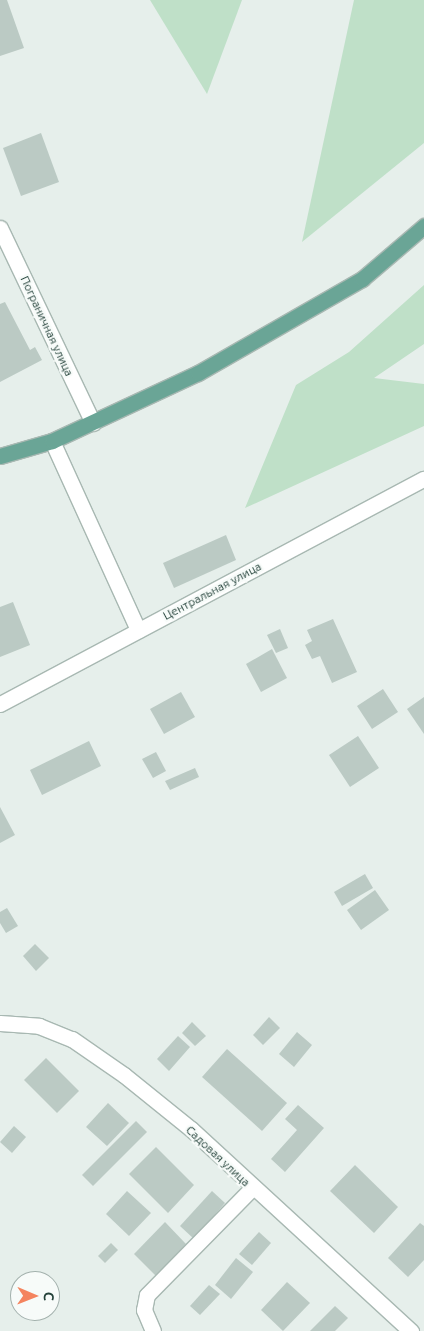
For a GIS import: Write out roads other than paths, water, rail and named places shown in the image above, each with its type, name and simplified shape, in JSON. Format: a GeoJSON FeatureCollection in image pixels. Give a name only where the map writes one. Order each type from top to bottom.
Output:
{"type":"FeatureCollection","features":[{"type":"Feature","properties":{"kind":"main road"},"geometry":{"type":"LineString","coordinates":[[0,456],[52,442],[198,373],[362,279],[424,226]]}},
{"type":"Feature","properties":{"kind":"street","name":"Пограничная улица"},"geometry":{"type":"LineString","coordinates":[[0,228],[93,423]]}},
{"type":"Feature","properties":{"kind":"street"},"geometry":{"type":"LineString","coordinates":[[52,442],[138,630]]}},
{"type":"Feature","properties":{"kind":"street","name":"Центральная улица"},"geometry":{"type":"LineString","coordinates":[[0,704],[424,479]]}},
{"type":"Feature","properties":{"kind":"street","name":"Садовая улица"},"geometry":{"type":"LineString","coordinates":[[1,1023],[39,1026],[72,1039],[124,1075],[190,1129],[252,1188],[411,1331]]}},
{"type":"Feature","properties":{"kind":"street"},"geometry":{"type":"LineString","coordinates":[[153,1331],[144,1310],[147,1295],[252,1188]]}}]}
